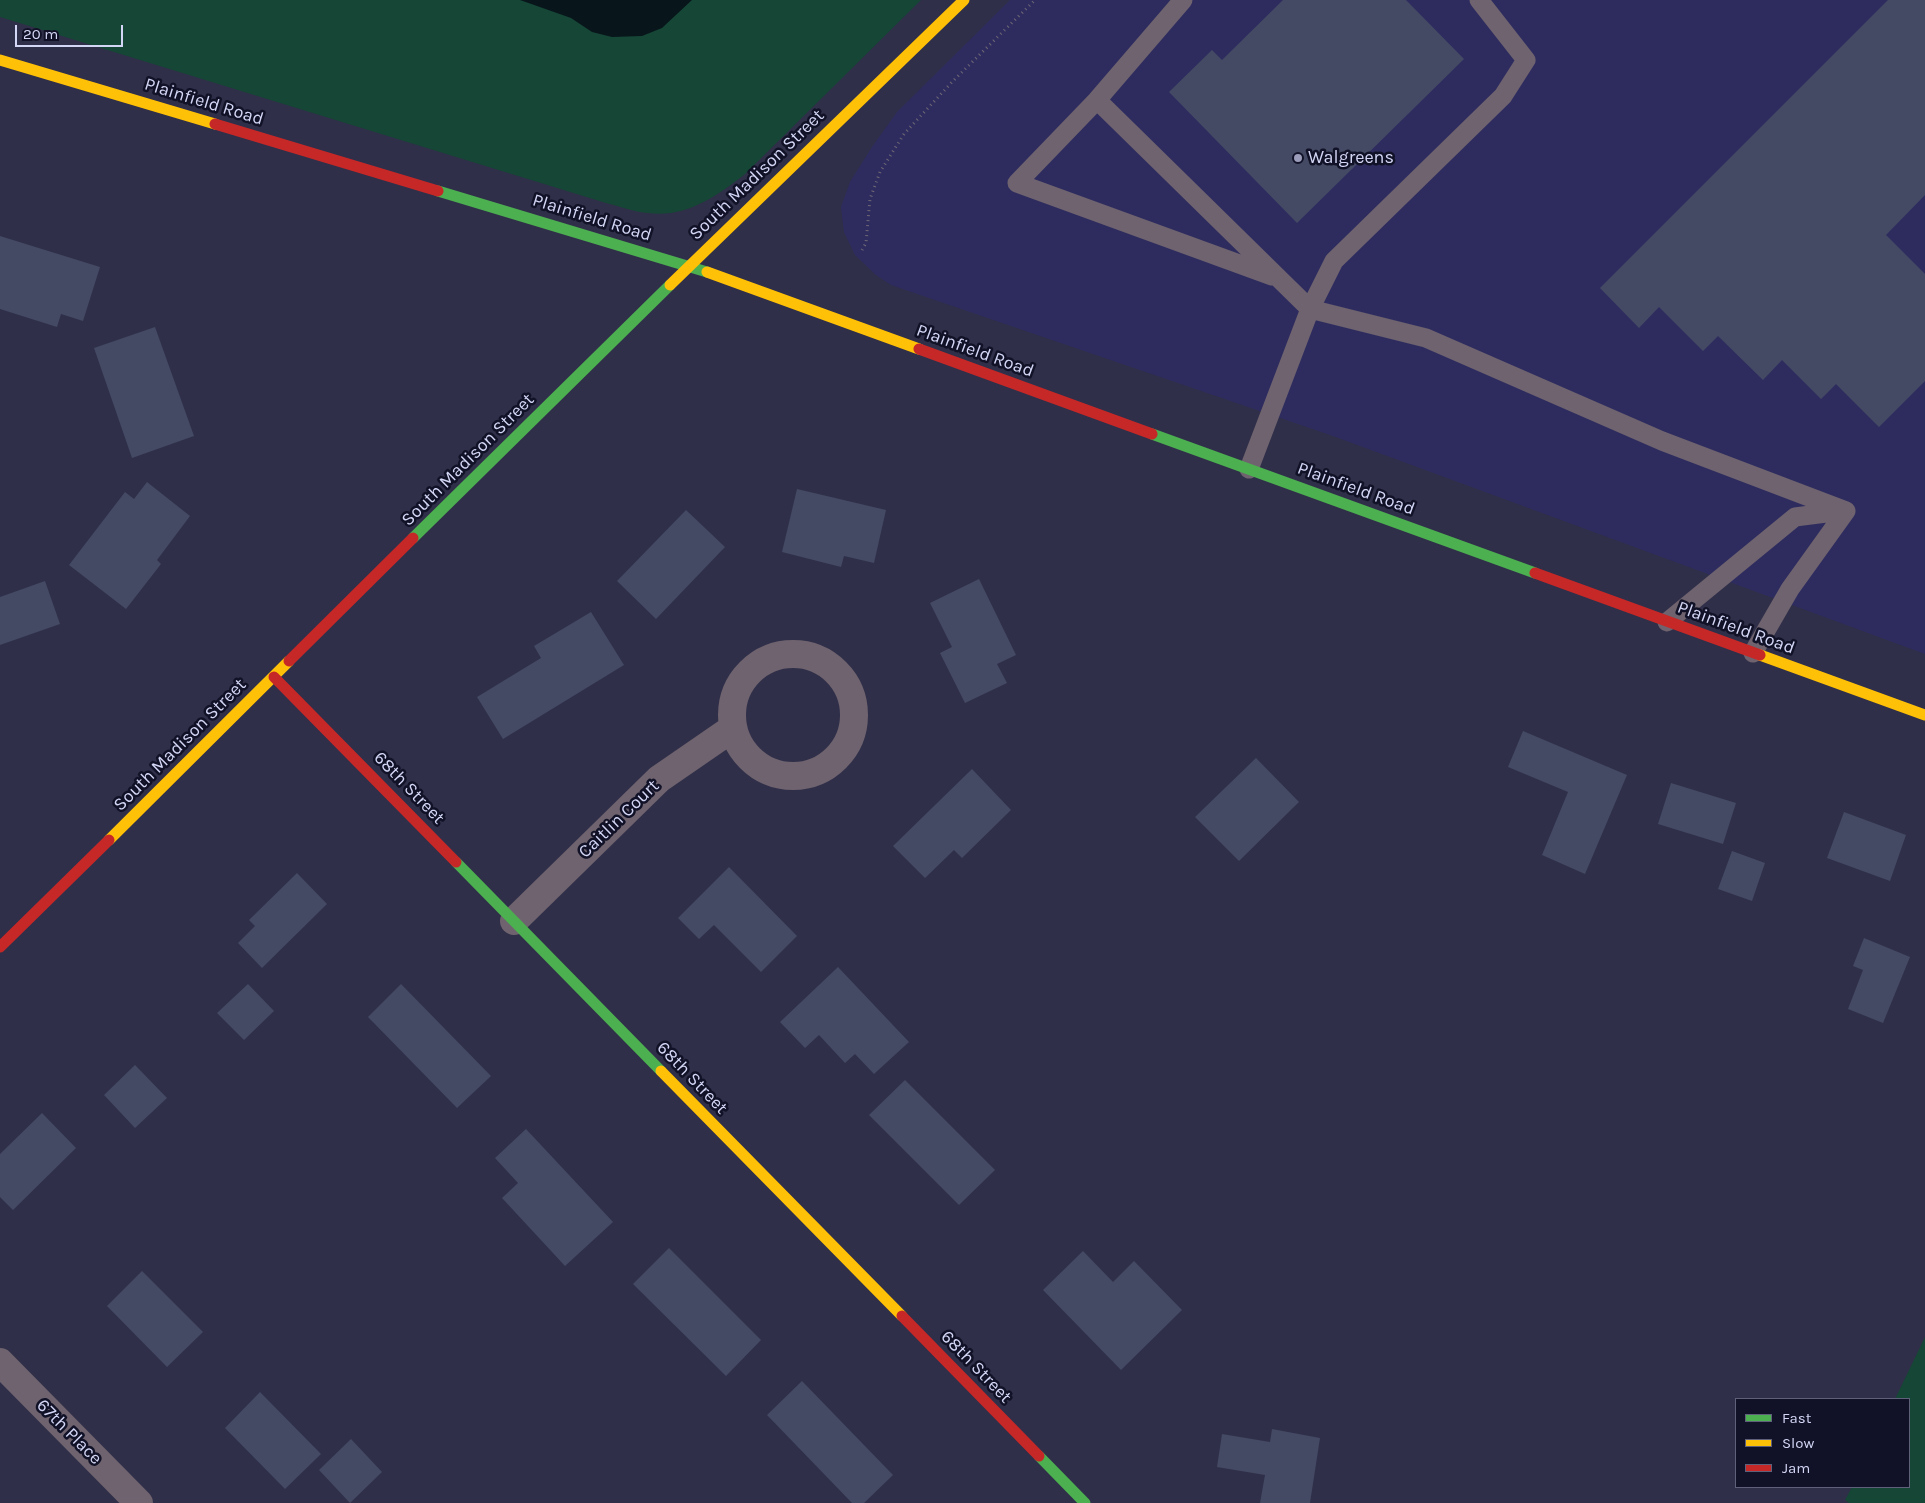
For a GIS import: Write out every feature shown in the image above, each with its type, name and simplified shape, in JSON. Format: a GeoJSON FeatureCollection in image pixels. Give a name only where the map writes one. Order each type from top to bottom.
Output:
{"type":"FeatureCollection","features":[{"type":"Feature","properties":{"kind":"street","name":"South Madison Street"},"geometry":{"type":"LineString","coordinates":[[0,947],[689,266],[964,0]]}},
{"type":"Feature","properties":{"kind":"street","name":"Plainfield Road"},"geometry":{"type":"LineString","coordinates":[[0,60],[689,266],[1925,715]]}},
{"type":"Feature","properties":{"kind":"street"},"geometry":{"type":"LineString","coordinates":[[790,654],[811,656],[830,666],[845,681],[853,701],[854,720],[850,739],[840,755],[825,767],[807,775],[788,776],[769,771],[753,761],[740,746],[733,728],[732,707],[738,687],[751,670],[769,658],[790,654]]}},
{"type":"Feature","properties":{"kind":"street","name":"68th Street"},"geometry":{"type":"LineString","coordinates":[[274,677],[1085,1503]]}},
{"type":"Feature","properties":{"kind":"street","name":"Caitlin Court"},"geometry":{"type":"LineString","coordinates":[[514,921],[659,780],[733,728]]}},
{"type":"Feature","properties":{"kind":"street","name":"67th Place"},"geometry":{"type":"LineString","coordinates":[[0,1362],[139,1503]]}},
{"type":"Feature","properties":{"kind":"lane"},"geometry":{"type":"LineString","coordinates":[[1183,0],[1097,100],[1017,183],[1279,279]]}},
{"type":"Feature","properties":{"kind":"lane"},"geometry":{"type":"LineString","coordinates":[[1248,469],[1310,309],[1334,261],[1503,96],[1526,60],[1479,0]]}},
{"type":"Feature","properties":{"kind":"lane"},"geometry":{"type":"LineString","coordinates":[[1097,100],[1310,309],[1426,338],[1662,440],[1846,511]]}},
{"type":"Feature","properties":{"kind":"lane"},"geometry":{"type":"LineString","coordinates":[[1667,622],[1795,517],[1846,511]]}},
{"type":"Feature","properties":{"kind":"lane"},"geometry":{"type":"LineString","coordinates":[[1753,653],[1790,589],[1846,511]]}},
{"type":"Feature","properties":{"kind":"path"},"geometry":{"type":"LineString","coordinates":[[862,250],[866,243],[870,199],[880,172],[904,134],[952,82],[1035,0]]}},
{"type":"Feature","properties":{"kind":"shaded area"},"geometry":{"type":"Polygon","coordinates":[[[520,0],[692,0],[662,28],[642,36],[612,37],[592,32],[571,18],[520,0]]]}},
{"type":"Feature","properties":{"kind":"shaded area"},"geometry":{"type":"Polygon","coordinates":[[[1010,0],[1925,0],[1925,654],[1333,436],[891,285],[876,275],[855,255],[844,232],[841,207],[850,182],[897,112],[1010,0]]]}},
{"type":"Feature","properties":{"kind":"green space"},"geometry":{"type":"Polygon","coordinates":[[[0,0],[921,0],[744,175],[722,191],[699,204],[687,209],[662,214],[637,211],[606,203],[0,17],[0,0]]]}},
{"type":"Feature","properties":{"kind":"green space"},"geometry":{"type":"Polygon","coordinates":[[[1925,1337],[1925,1503],[1849,1503],[1845,1500],[1851,1488],[1910,1488],[1910,1398],[1895,1398],[1925,1337]]]}},
{"type":"Feature","properties":{"kind":"building","name":"Walgreens"},"geometry":{"type":"Polygon","coordinates":[[[1283,0],[1406,0],[1464,59],[1297,223],[1169,92],[1212,50],[1222,60],[1283,0]]]}},
{"type":"Feature","properties":{"kind":"building"},"geometry":{"type":"Polygon","coordinates":[[[1888,0],[1925,0],[1925,195],[1886,235],[1925,274],[1925,381],[1879,427],[1836,384],[1821,399],[1782,360],[1763,380],[1718,336],[1703,351],[1659,307],[1639,328],[1600,288],[1888,0]]]}},
{"type":"Feature","properties":{"kind":"building"},"geometry":{"type":"Polygon","coordinates":[[[0,236],[100,267],[83,321],[61,314],[57,327],[0,309],[0,236]]]}},
{"type":"Feature","properties":{"kind":"building"},"geometry":{"type":"Polygon","coordinates":[[[155,327],[194,436],[132,458],[94,348],[155,327]]]}},
{"type":"Feature","properties":{"kind":"building"},"geometry":{"type":"Polygon","coordinates":[[[147,482],[190,516],[157,560],[161,564],[126,609],[69,565],[125,492],[134,499],[147,482]]]}},
{"type":"Feature","properties":{"kind":"building"},"geometry":{"type":"Polygon","coordinates":[[[797,489],[886,510],[874,563],[844,556],[841,567],[782,552],[797,489]]]}},
{"type":"Feature","properties":{"kind":"building"},"geometry":{"type":"Polygon","coordinates":[[[686,510],[725,547],[656,619],[617,581],[686,510]]]}},
{"type":"Feature","properties":{"kind":"building"},"geometry":{"type":"Polygon","coordinates":[[[979,579],[1016,655],[997,664],[1007,683],[965,703],[940,653],[952,647],[930,603],[979,579]]]}},
{"type":"Feature","properties":{"kind":"building"},"geometry":{"type":"Polygon","coordinates":[[[45,581],[60,624],[0,645],[0,597],[45,581]]]}},
{"type":"Feature","properties":{"kind":"building"},"geometry":{"type":"Polygon","coordinates":[[[591,612],[624,665],[503,739],[477,697],[541,658],[534,646],[591,612]]]}},
{"type":"Feature","properties":{"kind":"building"},"geometry":{"type":"Polygon","coordinates":[[[1523,731],[1627,775],[1585,874],[1542,855],[1568,792],[1508,767],[1523,731]]]}},
{"type":"Feature","properties":{"kind":"building"},"geometry":{"type":"Polygon","coordinates":[[[1256,758],[1299,802],[1239,861],[1195,817],[1256,758]]]}},
{"type":"Feature","properties":{"kind":"building"},"geometry":{"type":"Polygon","coordinates":[[[972,769],[1011,810],[962,858],[954,850],[925,878],[893,846],[972,769]]]}},
{"type":"Feature","properties":{"kind":"building"},"geometry":{"type":"Polygon","coordinates":[[[1671,783],[1736,803],[1723,844],[1658,824],[1671,783]]]}},
{"type":"Feature","properties":{"kind":"building"},"geometry":{"type":"Polygon","coordinates":[[[1844,812],[1906,835],[1890,881],[1827,858],[1844,812]]]}},
{"type":"Feature","properties":{"kind":"building"},"geometry":{"type":"Polygon","coordinates":[[[1732,851],[1765,863],[1752,901],[1718,889],[1732,851]]]}},
{"type":"Feature","properties":{"kind":"building"},"geometry":{"type":"Polygon","coordinates":[[[729,867],[797,936],[761,972],[714,925],[699,939],[678,918],[729,867]]]}},
{"type":"Feature","properties":{"kind":"building"},"geometry":{"type":"Polygon","coordinates":[[[297,873],[327,904],[262,968],[238,943],[255,926],[249,920],[297,873]]]}},
{"type":"Feature","properties":{"kind":"building"},"geometry":{"type":"Polygon","coordinates":[[[1864,938],[1910,957],[1883,1023],[1848,1009],[1863,970],[1853,966],[1864,938]]]}},
{"type":"Feature","properties":{"kind":"building"},"geometry":{"type":"Polygon","coordinates":[[[838,967],[909,1042],[874,1074],[855,1054],[845,1063],[819,1035],[805,1048],[780,1022],[838,967]]]}},
{"type":"Feature","properties":{"kind":"building"},"geometry":{"type":"Polygon","coordinates":[[[248,984],[274,1011],[244,1040],[217,1013],[248,984]]]}},
{"type":"Feature","properties":{"kind":"building"},"geometry":{"type":"Polygon","coordinates":[[[401,984],[491,1076],[457,1108],[368,1017],[401,984]]]}},
{"type":"Feature","properties":{"kind":"building"},"geometry":{"type":"Polygon","coordinates":[[[135,1065],[167,1098],[135,1128],[104,1095],[135,1065]]]}},
{"type":"Feature","properties":{"kind":"building"},"geometry":{"type":"Polygon","coordinates":[[[905,1080],[995,1170],[959,1205],[869,1115],[905,1080]]]}},
{"type":"Feature","properties":{"kind":"building"},"geometry":{"type":"Polygon","coordinates":[[[42,1113],[76,1148],[13,1210],[0,1197],[0,1154],[42,1113]]]}},
{"type":"Feature","properties":{"kind":"building"},"geometry":{"type":"Polygon","coordinates":[[[526,1129],[613,1222],[565,1266],[502,1198],[518,1183],[495,1158],[526,1129]]]}},
{"type":"Feature","properties":{"kind":"building"},"geometry":{"type":"Polygon","coordinates":[[[669,1248],[761,1340],[726,1376],[633,1284],[669,1248]]]}},
{"type":"Feature","properties":{"kind":"building"},"geometry":{"type":"Polygon","coordinates":[[[1083,1251],[1113,1282],[1134,1261],[1182,1310],[1121,1370],[1043,1290],[1083,1251]]]}},
{"type":"Feature","properties":{"kind":"building"},"geometry":{"type":"Polygon","coordinates":[[[142,1271],[203,1332],[167,1367],[107,1306],[142,1271]]]}},
{"type":"Feature","properties":{"kind":"building"},"geometry":{"type":"Polygon","coordinates":[[[802,1381],[893,1475],[864,1503],[852,1503],[767,1415],[802,1381]]]}},
{"type":"Feature","properties":{"kind":"building"},"geometry":{"type":"Polygon","coordinates":[[[260,1392],[321,1454],[285,1489],[225,1428],[260,1392]]]}},
{"type":"Feature","properties":{"kind":"building"},"geometry":{"type":"Polygon","coordinates":[[[1272,1429],[1320,1438],[1310,1503],[1260,1503],[1265,1475],[1217,1467],[1222,1434],[1270,1442],[1272,1429]]]}},
{"type":"Feature","properties":{"kind":"building"},"geometry":{"type":"Polygon","coordinates":[[[351,1439],[382,1472],[350,1503],[319,1470],[351,1439]]]}},
{"type":"Feature","properties":{"kind":"traffic: fast"},"geometry":{"type":"LineString","coordinates":[[438,191],[707,272]]}},
{"type":"Feature","properties":{"kind":"traffic: fast"},"geometry":{"type":"LineString","coordinates":[[413,538],[670,285]]}},
{"type":"Feature","properties":{"kind":"traffic: fast"},"geometry":{"type":"LineString","coordinates":[[1152,434],[1535,573]]}},
{"type":"Feature","properties":{"kind":"traffic: fast"},"geometry":{"type":"LineString","coordinates":[[456,862],[661,1071]]}},
{"type":"Feature","properties":{"kind":"traffic: fast"},"geometry":{"type":"LineString","coordinates":[[1039,1456],[1085,1503]]}},
{"type":"Feature","properties":{"kind":"traffic: slow"},"geometry":{"type":"LineString","coordinates":[[670,285],[964,0]]}},
{"type":"Feature","properties":{"kind":"traffic: slow"},"geometry":{"type":"LineString","coordinates":[[0,60],[215,124]]}},
{"type":"Feature","properties":{"kind":"traffic: slow"},"geometry":{"type":"LineString","coordinates":[[707,272],[919,349]]}},
{"type":"Feature","properties":{"kind":"traffic: slow"},"geometry":{"type":"LineString","coordinates":[[1760,655],[1925,715]]}},
{"type":"Feature","properties":{"kind":"traffic: slow"},"geometry":{"type":"LineString","coordinates":[[109,840],[289,661]]}},
{"type":"Feature","properties":{"kind":"traffic: slow"},"geometry":{"type":"LineString","coordinates":[[661,1071],[902,1316]]}},
{"type":"Feature","properties":{"kind":"traffic: jam"},"geometry":{"type":"LineString","coordinates":[[215,124],[438,191]]}},
{"type":"Feature","properties":{"kind":"traffic: jam"},"geometry":{"type":"LineString","coordinates":[[919,349],[1152,434]]}},
{"type":"Feature","properties":{"kind":"traffic: jam"},"geometry":{"type":"LineString","coordinates":[[289,661],[413,538]]}},
{"type":"Feature","properties":{"kind":"traffic: jam"},"geometry":{"type":"LineString","coordinates":[[1535,573],[1760,655]]}},
{"type":"Feature","properties":{"kind":"traffic: jam"},"geometry":{"type":"LineString","coordinates":[[274,677],[456,862]]}},
{"type":"Feature","properties":{"kind":"traffic: jam"},"geometry":{"type":"LineString","coordinates":[[0,947],[109,840]]}},
{"type":"Feature","properties":{"kind":"traffic: jam"},"geometry":{"type":"LineString","coordinates":[[902,1316],[1039,1456]]}},
{"type":"Feature","properties":{"kind":"place","name":"Walgreens"},"geometry":{"type":"Point","coordinates":[1298,158]}}]}
